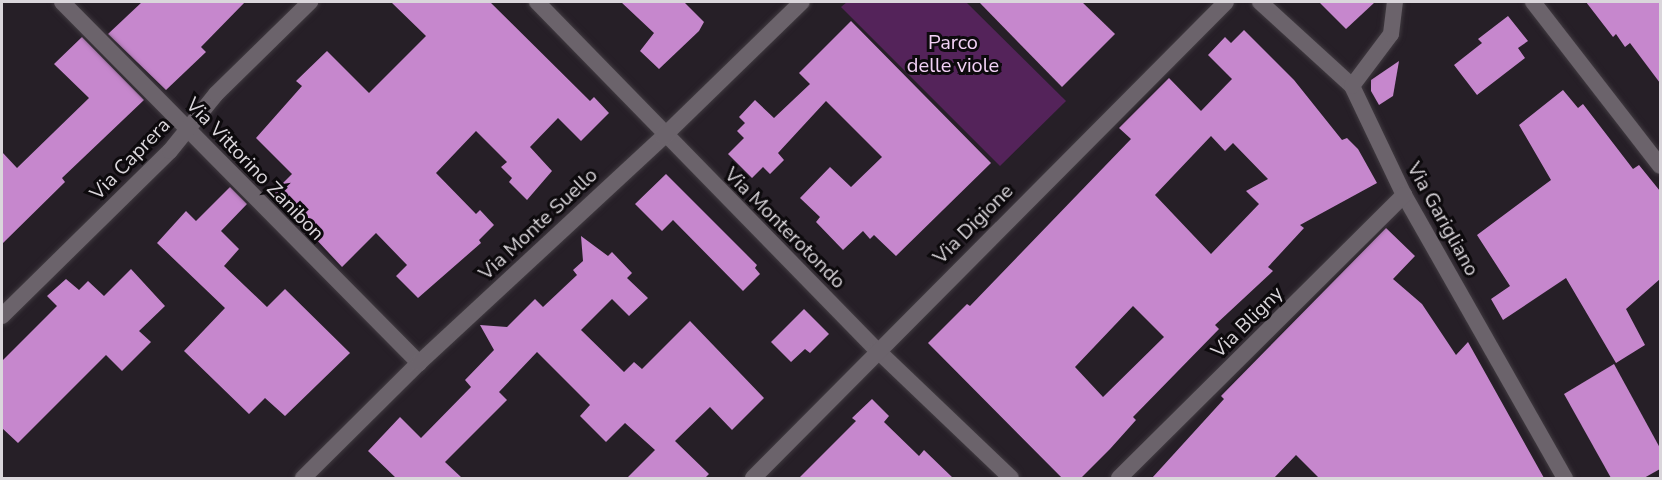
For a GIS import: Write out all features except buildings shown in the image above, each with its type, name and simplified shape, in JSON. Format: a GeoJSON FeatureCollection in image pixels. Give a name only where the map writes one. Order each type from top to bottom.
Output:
{"type":"FeatureCollection","features":[{"type":"Feature","properties":{"kind":"street","name":"Via Vittorino Zanibon"},"geometry":{"type":"LineString","coordinates":[[62,2],[419,363]]}},
{"type":"Feature","properties":{"kind":"street","name":"Via Caprera"},"geometry":{"type":"LineString","coordinates":[[2,316],[170,151],[216,94],[310,2]]}},
{"type":"Feature","properties":{"kind":"street","name":"Via Monterotondo"},"geometry":{"type":"LineString","coordinates":[[537,2],[664,136],[877,351],[1011,478]]}},
{"type":"Feature","properties":{"kind":"street","name":"Via Monte Suello"},"geometry":{"type":"LineString","coordinates":[[303,478],[419,363],[664,136],[802,2]]}},
{"type":"Feature","properties":{"kind":"street","name":"Via Digione"},"geometry":{"type":"LineString","coordinates":[[753,478],[1226,2]]}},
{"type":"Feature","properties":{"kind":"street","name":"Via Garigliano"},"geometry":{"type":"LineString","coordinates":[[1260,2],[1352,86],[1404,195],[1565,478]]}},
{"type":"Feature","properties":{"kind":"street"},"geometry":{"type":"LineString","coordinates":[[1352,86],[1391,34],[1395,2]]}},
{"type":"Feature","properties":{"kind":"street"},"geometry":{"type":"LineString","coordinates":[[1533,2],[1660,166]]}},
{"type":"Feature","properties":{"kind":"street","name":"Via Bligny"},"geometry":{"type":"LineString","coordinates":[[1119,478],[1404,195]]}},
{"type":"Feature","properties":{"kind":"green space","name":"Parco delle viole"},"geometry":{"type":"Polygon","coordinates":[[[847,2],[966,2],[1066,101],[1000,166],[841,7],[847,2]]]}}]}
